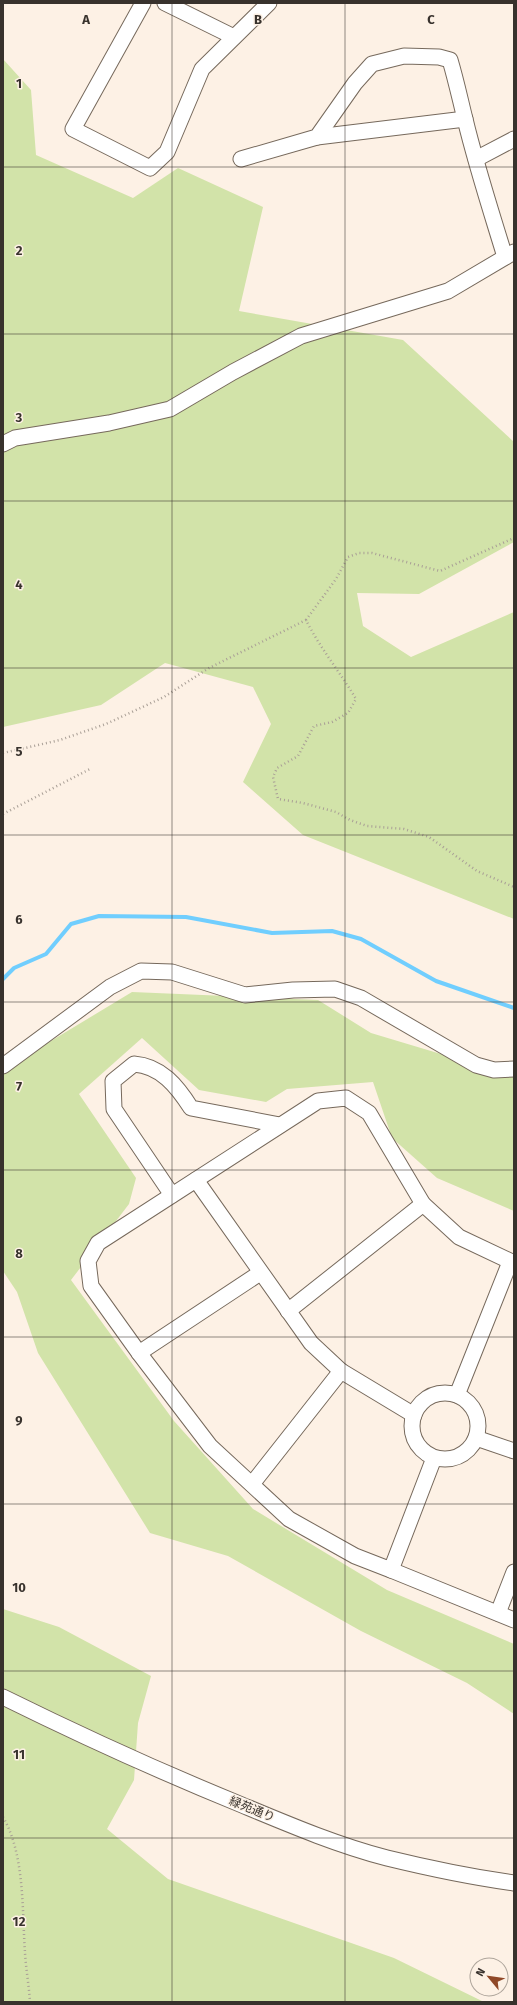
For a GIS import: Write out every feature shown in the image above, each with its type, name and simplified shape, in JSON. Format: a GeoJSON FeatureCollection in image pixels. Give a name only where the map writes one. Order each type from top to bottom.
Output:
{"type":"FeatureCollection","features":[{"type":"Feature","properties":{"kind":"street"},"geometry":{"type":"LineString","coordinates":[[143,3],[73,130],[150,168],[166,152],[202,68],[268,3]]}},
{"type":"Feature","properties":{"kind":"street"},"geometry":{"type":"LineString","coordinates":[[165,3],[234,37]]}},
{"type":"Feature","properties":{"kind":"street"},"geometry":{"type":"LineString","coordinates":[[3,444],[15,438],[109,423],[170,409],[233,372],[301,336],[448,291],[510,254],[476,159],[450,60],[439,57],[404,56],[372,64],[356,83],[318,137]]}},
{"type":"Feature","properties":{"kind":"street"},"geometry":{"type":"LineString","coordinates":[[241,159],[318,137],[465,119]]}},
{"type":"Feature","properties":{"kind":"street"},"geometry":{"type":"LineString","coordinates":[[476,159],[514,139]]}},
{"type":"Feature","properties":{"kind":"street"},"geometry":{"type":"LineString","coordinates":[[3,1066],[110,987],[141,971],[172,972],[245,995],[293,990],[335,989],[361,998],[476,1065],[494,1070],[514,1069]]}},
{"type":"Feature","properties":{"kind":"street"},"geometry":{"type":"LineString","coordinates":[[172,1195],[114,1109],[113,1081],[134,1064],[146,1065],[158,1071],[179,1089],[191,1108],[280,1125]]}},
{"type":"Feature","properties":{"kind":"street"},"geometry":{"type":"LineString","coordinates":[[457,1395],[512,1262],[459,1237],[423,1204],[369,1113],[346,1098],[318,1101],[280,1125],[98,1243],[88,1261],[91,1286],[139,1353],[210,1446],[289,1519],[355,1556],[514,1620]]}},
{"type":"Feature","properties":{"kind":"street"},"geometry":{"type":"LineString","coordinates":[[196,1180],[260,1273],[311,1343],[341,1371],[414,1415]]}},
{"type":"Feature","properties":{"kind":"street"},"geometry":{"type":"LineString","coordinates":[[288,1311],[423,1204]]}},
{"type":"Feature","properties":{"kind":"street"},"geometry":{"type":"LineString","coordinates":[[139,1353],[260,1273]]}},
{"type":"Feature","properties":{"kind":"street"},"geometry":{"type":"LineString","coordinates":[[252,1484],[341,1371]]}},
{"type":"Feature","properties":{"kind":"street"},"geometry":{"type":"LineString","coordinates":[[444,1393],[457,1395],[468,1402],[475,1412],[478,1425],[476,1438],[470,1449],[459,1456],[447,1460],[434,1458],[423,1451],[416,1440],[412,1428],[414,1415],[421,1404],[431,1396],[444,1393]]}},
{"type":"Feature","properties":{"kind":"street"},"geometry":{"type":"LineString","coordinates":[[476,1438],[514,1451]]}},
{"type":"Feature","properties":{"kind":"street"},"geometry":{"type":"LineString","coordinates":[[391,1570],[434,1458]]}},
{"type":"Feature","properties":{"kind":"street"},"geometry":{"type":"LineString","coordinates":[[498,1613],[514,1572]]}},
{"type":"Feature","properties":{"kind":"street","name":"緑苑通り"},"geometry":{"type":"LineString","coordinates":[[3,1698],[196,1786],[317,1836],[386,1858],[480,1878],[514,1883]]}},
{"type":"Feature","properties":{"kind":"path"},"geometry":{"type":"LineString","coordinates":[[3,753],[60,740],[106,724],[164,697],[209,668],[306,620],[336,579],[348,557],[359,552],[372,553],[440,571],[514,538]]}},
{"type":"Feature","properties":{"kind":"path"},"geometry":{"type":"LineString","coordinates":[[306,620],[318,644],[340,672],[356,699],[348,713],[332,722],[314,726],[298,756],[277,768],[273,777],[278,799],[303,803],[336,812],[350,820],[367,826],[404,828],[429,837],[477,871],[514,887]]}},
{"type":"Feature","properties":{"kind":"path"},"geometry":{"type":"LineString","coordinates":[[3,814],[90,769]]}},
{"type":"Feature","properties":{"kind":"path"},"geometry":{"type":"LineString","coordinates":[[3,1817],[9,1827],[20,1871],[25,1955],[30,2002]]}},
{"type":"Feature","properties":{"kind":"green space"},"geometry":{"type":"Polygon","coordinates":[[[3,59],[31,90],[36,155],[133,198],[178,168],[263,207],[239,311],[403,340],[514,442],[514,542],[419,594],[357,593],[363,626],[411,657],[514,612],[514,919],[303,835],[243,782],[271,724],[253,687],[165,663],[101,705],[3,727],[3,59]]]}},
{"type":"Feature","properties":{"kind":"green space"},"geometry":{"type":"Polygon","coordinates":[[[132,992],[318,1000],[371,1033],[514,1076],[514,1211],[437,1178],[392,1138],[373,1082],[287,1089],[266,1102],[199,1090],[142,1038],[79,1094],[136,1178],[129,1204],[71,1280],[174,1421],[253,1509],[387,1590],[514,1644],[514,1714],[467,1683],[361,1631],[228,1556],[150,1533],[38,1353],[17,1292],[3,1271],[3,1070],[132,992]]]}},
{"type":"Feature","properties":{"kind":"green space"},"geometry":{"type":"Polygon","coordinates":[[[3,1609],[59,1627],[151,1676],[138,1723],[134,1780],[107,1829],[168,1879],[394,1958],[469,1995],[469,1997],[474,1997],[484,2002],[3,2002],[3,1609]]]}},
{"type":"Feature","properties":{"kind":"waterway"},"geometry":{"type":"LineString","coordinates":[[3,979],[14,968],[46,954],[71,924],[99,916],[186,917],[272,933],[332,931],[361,939],[436,981],[514,1008]]}}]}
